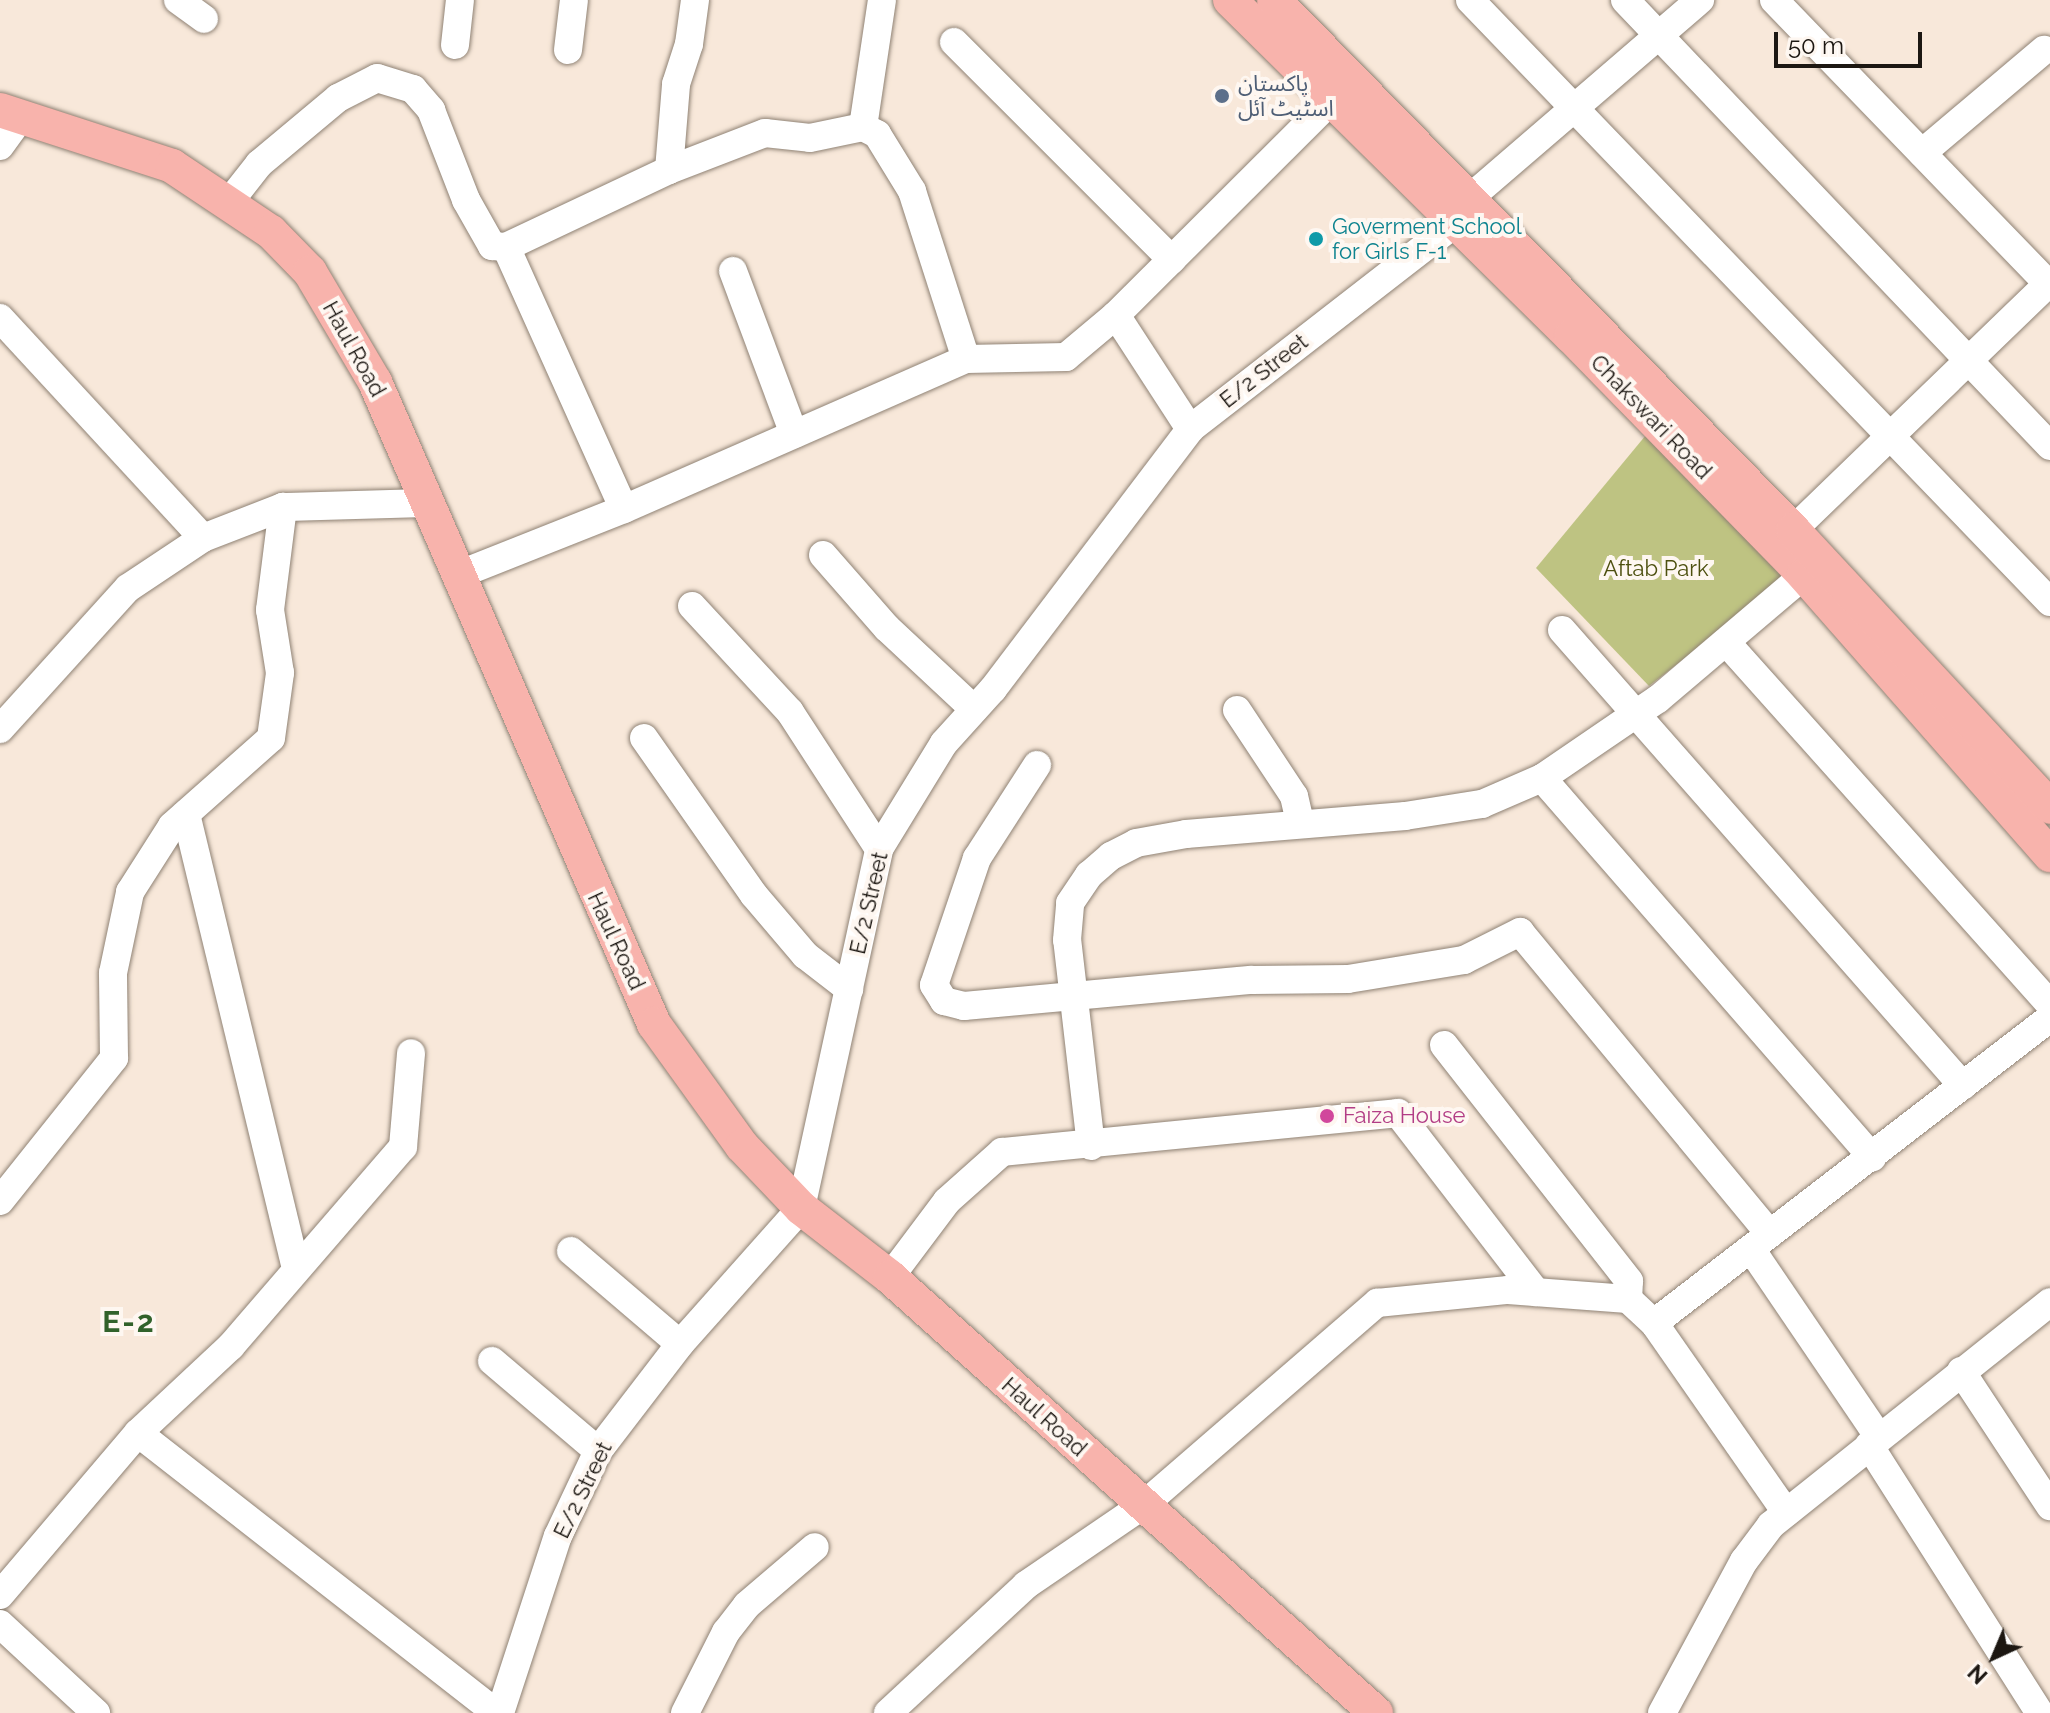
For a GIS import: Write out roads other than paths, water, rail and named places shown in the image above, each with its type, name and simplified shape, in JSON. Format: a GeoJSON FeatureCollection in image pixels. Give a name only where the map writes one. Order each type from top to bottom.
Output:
{"type":"FeatureCollection","features":[{"type":"Feature","properties":{"kind":"main road","name":"Chakswari Road"},"geometry":{"type":"LineString","coordinates":[[1230,0],[1453,225],[1571,336],[1804,575],[2050,855]]}},
{"type":"Feature","properties":{"kind":"main road","name":"Chakswari Road"},"geometry":{"type":"LineString","coordinates":[[1274,0],[1472,196],[1793,530],[2050,807]]}},
{"type":"Feature","properties":{"kind":"main road","name":"Haul Road"},"geometry":{"type":"LineString","coordinates":[[10,114],[172,166],[230,201],[310,272],[375,382],[460,574],[582,867],[654,1024],[742,1146],[801,1208],[890,1277],[1376,1713]]}},
{"type":"Feature","properties":{"kind":"street"},"geometry":{"type":"LineString","coordinates":[[178,0],[204,19]]}},
{"type":"Feature","properties":{"kind":"street"},"geometry":{"type":"LineString","coordinates":[[455,45],[460,0]]}},
{"type":"Feature","properties":{"kind":"street"},"geometry":{"type":"LineString","coordinates":[[568,50],[574,0]]}},
{"type":"Feature","properties":{"kind":"street"},"geometry":{"type":"LineString","coordinates":[[669,170],[676,84],[689,44],[695,0]]}},
{"type":"Feature","properties":{"kind":"street"},"geometry":{"type":"LineString","coordinates":[[863,127],[882,0]]}},
{"type":"Feature","properties":{"kind":"street"},"geometry":{"type":"LineString","coordinates":[[1470,0],[2050,602]]}},
{"type":"Feature","properties":{"kind":"street"},"geometry":{"type":"LineString","coordinates":[[1625,0],[2050,446]]}},
{"type":"Feature","properties":{"kind":"street"},"geometry":{"type":"LineString","coordinates":[[1472,196],[1700,0]]}},
{"type":"Feature","properties":{"kind":"street"},"geometry":{"type":"LineString","coordinates":[[1774,0],[2049,284],[1793,530]]}},
{"type":"Feature","properties":{"kind":"street"},"geometry":{"type":"LineString","coordinates":[[954,42],[1172,260]]}},
{"type":"Feature","properties":{"kind":"street"},"geometry":{"type":"LineString","coordinates":[[1922,153],[2044,50]]}},
{"type":"Feature","properties":{"kind":"street"},"geometry":{"type":"LineString","coordinates":[[230,201],[259,164],[338,98],[377,78],[396,80],[413,89],[431,110],[466,200],[492,246],[506,247],[669,170],[765,133],[810,138],[863,127],[877,134],[912,191],[966,359]]}},
{"type":"Feature","properties":{"kind":"street"},"geometry":{"type":"LineString","coordinates":[[460,574],[624,509],[966,359],[1066,357],[1116,315],[1330,102]]}},
{"type":"Feature","properties":{"kind":"street"},"geometry":{"type":"LineString","coordinates":[[0,146],[10,114]]}},
{"type":"Feature","properties":{"kind":"street","name":"E/2 Street"},"geometry":{"type":"LineString","coordinates":[[498,1713],[558,1536],[598,1451],[680,1344],[801,1208],[879,849],[944,743],[974,709],[1190,429],[1453,225]]}},
{"type":"Feature","properties":{"kind":"street"},"geometry":{"type":"LineString","coordinates":[[506,247],[624,509]]}},
{"type":"Feature","properties":{"kind":"street"},"geometry":{"type":"LineString","coordinates":[[733,271],[794,434]]}},
{"type":"Feature","properties":{"kind":"street"},"geometry":{"type":"LineString","coordinates":[[1116,315],[1190,429]]}},
{"type":"Feature","properties":{"kind":"street"},"geometry":{"type":"LineString","coordinates":[[0,318],[203,538]]}},
{"type":"Feature","properties":{"kind":"street"},"geometry":{"type":"LineString","coordinates":[[0,729],[128,588],[203,538],[283,507],[428,503]]}},
{"type":"Feature","properties":{"kind":"street"},"geometry":{"type":"LineString","coordinates":[[0,1201],[114,1058],[113,973],[130,892],[172,826],[271,738],[280,673],[270,610],[283,507]]}},
{"type":"Feature","properties":{"kind":"street"},"geometry":{"type":"LineString","coordinates":[[823,555],[887,628],[974,709]]}},
{"type":"Feature","properties":{"kind":"street"},"geometry":{"type":"LineString","coordinates":[[1091,1146],[1070,998],[1070,903],[1089,875],[1111,856],[1136,843],[1174,836],[1300,822],[1405,816],[1482,804],[1542,778],[1637,713],[1804,575]]}},
{"type":"Feature","properties":{"kind":"street"},"geometry":{"type":"LineString","coordinates":[[692,606],[790,712],[879,849]]}},
{"type":"Feature","properties":{"kind":"street"},"geometry":{"type":"LineString","coordinates":[[1562,630],[1963,1086]]}},
{"type":"Feature","properties":{"kind":"street"},"geometry":{"type":"LineString","coordinates":[[1726,642],[2050,1005]]}},
{"type":"Feature","properties":{"kind":"street"},"geometry":{"type":"LineString","coordinates":[[1237,710],[1294,796],[1300,822]]}},
{"type":"Feature","properties":{"kind":"street"},"geometry":{"type":"LineString","coordinates":[[644,738],[754,895],[805,955],[849,989]]}},
{"type":"Feature","properties":{"kind":"street"},"geometry":{"type":"LineString","coordinates":[[1037,765],[977,858],[934,985],[944,1001],[964,1006],[1252,980],[1348,979],[1464,960],[1520,932],[1761,1242],[1874,1441],[2040,1713]]}},
{"type":"Feature","properties":{"kind":"street"},"geometry":{"type":"LineString","coordinates":[[1542,778],[1872,1157]]}},
{"type":"Feature","properties":{"kind":"street"},"geometry":{"type":"LineString","coordinates":[[186,814],[296,1269]]}},
{"type":"Feature","properties":{"kind":"street"},"geometry":{"type":"LineString","coordinates":[[1654,1323],[2050,1018]]}},
{"type":"Feature","properties":{"kind":"street"},"geometry":{"type":"LineString","coordinates":[[1444,1045],[1629,1281],[1628,1299]]}},
{"type":"Feature","properties":{"kind":"street"},"geometry":{"type":"LineString","coordinates":[[0,1595],[138,1433],[231,1346],[403,1147],[411,1053]]}},
{"type":"Feature","properties":{"kind":"street"},"geometry":{"type":"LineString","coordinates":[[890,1277],[947,1201],[1002,1152],[1091,1146],[1398,1113],[1536,1292]]}},
{"type":"Feature","properties":{"kind":"street"},"geometry":{"type":"LineString","coordinates":[[571,1251],[680,1344]]}},
{"type":"Feature","properties":{"kind":"street"},"geometry":{"type":"LineString","coordinates":[[888,1713],[1026,1585],[1143,1506],[1377,1303],[1508,1290],[1628,1299],[1654,1323],[1786,1512]]}},
{"type":"Feature","properties":{"kind":"street"},"geometry":{"type":"LineString","coordinates":[[1662,1713],[1744,1561],[1786,1512],[1961,1371],[2050,1304]]}},
{"type":"Feature","properties":{"kind":"street"},"geometry":{"type":"LineString","coordinates":[[492,1361],[598,1451]]}},
{"type":"Feature","properties":{"kind":"street"},"geometry":{"type":"LineString","coordinates":[[1961,1371],[2050,1506]]}},
{"type":"Feature","properties":{"kind":"street"},"geometry":{"type":"LineString","coordinates":[[138,1433],[498,1713]]}},
{"type":"Feature","properties":{"kind":"street"},"geometry":{"type":"LineString","coordinates":[[685,1713],[726,1632],[747,1605],[815,1547]]}},
{"type":"Feature","properties":{"kind":"street"},"geometry":{"type":"LineString","coordinates":[[0,1624],[96,1713]]}},
{"type":"Feature","properties":{"kind":"place","name":"پاکستان اسٹیٹ آئل"},"geometry":{"type":"Point","coordinates":[1222,96]}},
{"type":"Feature","properties":{"kind":"place","name":"Goverment School for Girls F-1"},"geometry":{"type":"Point","coordinates":[1316,239]}},
{"type":"Feature","properties":{"kind":"place","name":"Faiza House"},"geometry":{"type":"Point","coordinates":[1327,1116]}},
{"type":"Feature","properties":{"kind":"district","name":"E-2"},"geometry":{"type":"Point","coordinates":[129,1322]}},
{"type":"Feature","properties":{"kind":"park label","name":"Aftab Park"},"geometry":{"type":"Point","coordinates":[1656,569]}}]}
